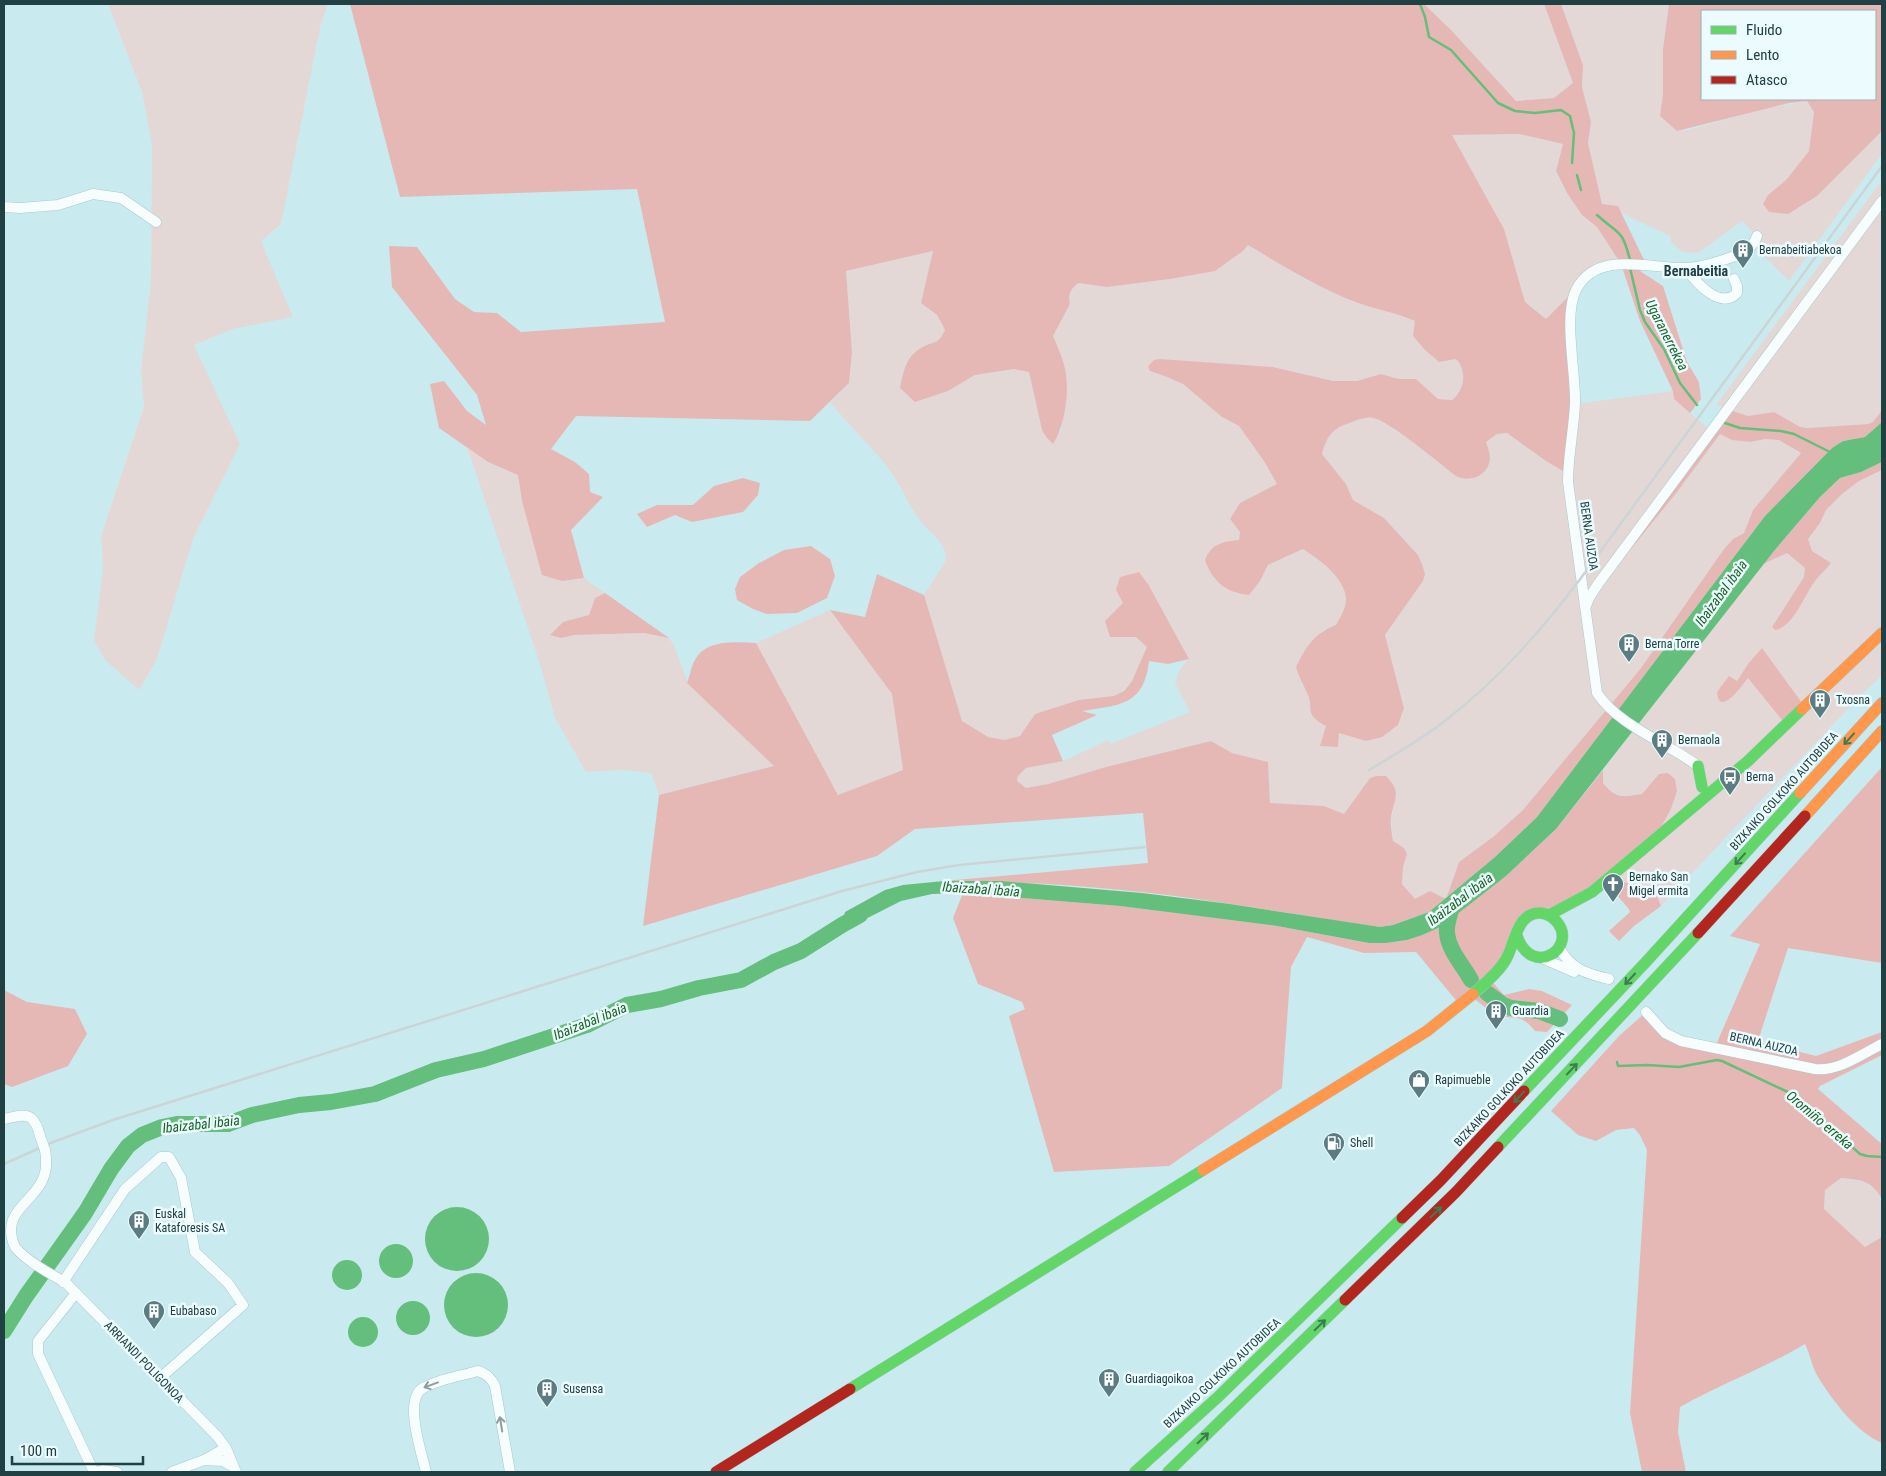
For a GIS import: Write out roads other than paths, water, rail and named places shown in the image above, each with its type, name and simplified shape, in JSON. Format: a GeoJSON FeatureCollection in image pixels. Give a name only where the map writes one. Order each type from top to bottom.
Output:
{"type":"FeatureCollection","features":[{"type":"Feature","properties":{"kind":"highway"},"geometry":{"type":"LineString","coordinates":[[1492,975],[1537,958],[1548,957],[1559,947],[1562,933],[1575,911],[1592,892],[1748,761],[1882,633]]}},
{"type":"Feature","properties":{"kind":"highway","name":"BIZKAIKO GOLKOKO AUTOBIDEA"},"geometry":{"type":"LineString","coordinates":[[1135,1472],[1224,1390],[1441,1180],[1645,963],[1882,703]]}},
{"type":"Feature","properties":{"kind":"highway"},"geometry":{"type":"LineString","coordinates":[[1168,1472],[1456,1192],[1698,934],[1882,731]]}},
{"type":"Feature","properties":{"kind":"highway"},"geometry":{"type":"LineString","coordinates":[[1677,821],[1689,801],[1712,777],[1748,761]]}},
{"type":"Feature","properties":{"kind":"highway"},"geometry":{"type":"LineString","coordinates":[[1698,766],[1702,787]]}},
{"type":"Feature","properties":{"kind":"highway"},"geometry":{"type":"LineString","coordinates":[[1698,766],[1709,772]]}},
{"type":"Feature","properties":{"kind":"highway"},"geometry":{"type":"LineString","coordinates":[[1549,915],[1592,892]]}},
{"type":"Feature","properties":{"kind":"highway"},"geometry":{"type":"LineString","coordinates":[[716,1472],[1427,1031],[1492,975],[1507,958],[1517,936],[1518,928],[1528,917],[1541,913],[1549,915],[1555,919],[1562,933]]}},
{"type":"Feature","properties":{"kind":"highway"},"geometry":{"type":"LineString","coordinates":[[1517,936],[1522,950],[1537,958]]}},
{"type":"Feature","properties":{"kind":"street"},"geometry":{"type":"LineString","coordinates":[[4,207],[20,208],[58,205],[93,194],[121,198],[156,222]]}},
{"type":"Feature","properties":{"kind":"street"},"geometry":{"type":"LineString","coordinates":[[1586,612],[1588,599],[1598,584],[1882,201]]}},
{"type":"Feature","properties":{"kind":"street"},"geometry":{"type":"LineString","coordinates":[[1734,279],[1737,293],[1734,297],[1725,299],[1703,290],[1686,268],[1706,265],[1741,254],[1754,245],[1757,236]]}},
{"type":"Feature","properties":{"kind":"street","name":"BERNA AUZOA"},"geometry":{"type":"LineString","coordinates":[[1686,268],[1646,264],[1621,264],[1600,268],[1587,277],[1577,288],[1572,300],[1571,328],[1575,404],[1568,456],[1568,482],[1596,693],[1612,711],[1698,766]]}},
{"type":"Feature","properties":{"kind":"street"},"geometry":{"type":"LineString","coordinates":[[1559,947],[1571,965],[1585,973]]}},
{"type":"Feature","properties":{"kind":"street"},"geometry":{"type":"LineString","coordinates":[[1537,958],[1560,965],[1576,973],[1585,973],[1609,979]]}},
{"type":"Feature","properties":{"kind":"street","name":"BERNA AUZOA"},"geometry":{"type":"LineString","coordinates":[[1646,1012],[1665,1033],[1681,1041],[1815,1069],[1826,1070],[1837,1066],[1882,1044]]}},
{"type":"Feature","properties":{"kind":"street","name":"ARRIANDI POLIGONOA"},"geometry":{"type":"LineString","coordinates":[[4,1119],[24,1114],[31,1118],[37,1126],[45,1150],[46,1169],[42,1181],[34,1192],[15,1208],[8,1223],[9,1236],[16,1248],[76,1293],[159,1379],[212,1430],[227,1450],[235,1470]]}},
{"type":"Feature","properties":{"kind":"street"},"geometry":{"type":"LineString","coordinates":[[59,1279],[125,1189],[161,1157],[169,1157],[181,1178],[195,1252],[228,1284],[243,1306],[159,1379]]}},
{"type":"Feature","properties":{"kind":"street"},"geometry":{"type":"LineString","coordinates":[[76,1293],[38,1341],[38,1354],[96,1472],[103,1470],[117,1472]]}},
{"type":"Feature","properties":{"kind":"street"},"geometry":{"type":"LineString","coordinates":[[426,1472],[414,1418],[414,1399],[421,1389],[478,1371],[487,1374],[495,1386],[510,1472]]}},
{"type":"Feature","properties":{"kind":"street"},"geometry":{"type":"LineString","coordinates":[[208,1459],[213,1441],[212,1430]]}},
{"type":"Feature","properties":{"kind":"street"},"geometry":{"type":"LineString","coordinates":[[172,1472],[222,1455],[227,1450]]}},
{"type":"Feature","properties":{"kind":"street","name":"ARRIANDI POLIGONOA"},"geometry":{"type":"LineString","coordinates":[[208,1459],[223,1461],[235,1470]]}},
{"type":"Feature","properties":{"kind":"water"},"geometry":{"type":"Polygon","coordinates":[[[1882,422],[1882,462],[1861,472],[1840,478],[1820,497],[1774,551],[1556,829],[1506,876],[1438,928],[1407,940],[1369,943],[1277,926],[1120,906],[963,893],[932,894],[901,901],[840,932],[845,912],[885,890],[903,885],[944,881],[1000,881],[1142,893],[1230,904],[1380,927],[1393,925],[1429,912],[1495,857],[1537,817],[1765,516],[1832,448],[1843,441],[1865,437],[1882,422]]]}},
{"type":"Feature","properties":{"kind":"water"},"geometry":{"type":"Polygon","coordinates":[[[457,1207],[475,1213],[483,1221],[489,1239],[483,1257],[475,1265],[457,1271],[439,1265],[431,1257],[425,1239],[431,1221],[439,1213],[457,1207]]]}},
{"type":"Feature","properties":{"kind":"water"},"geometry":{"type":"Polygon","coordinates":[[[396,1244],[408,1249],[413,1261],[408,1273],[396,1278],[384,1273],[379,1261],[384,1249],[396,1244]]]}},
{"type":"Feature","properties":{"kind":"water"},"geometry":{"type":"Polygon","coordinates":[[[347,1260],[358,1264],[362,1275],[358,1286],[347,1290],[336,1286],[332,1275],[336,1264],[347,1260]]]}},
{"type":"Feature","properties":{"kind":"water"},"geometry":{"type":"Polygon","coordinates":[[[476,1273],[494,1279],[502,1287],[508,1305],[502,1323],[494,1331],[476,1337],[458,1331],[450,1323],[444,1305],[450,1287],[458,1279],[476,1273]]]}},
{"type":"Feature","properties":{"kind":"water"},"geometry":{"type":"Polygon","coordinates":[[[413,1301],[420,1302],[425,1306],[429,1311],[429,1325],[425,1330],[420,1334],[413,1335],[406,1334],[401,1330],[397,1325],[396,1318],[397,1311],[401,1306],[406,1302],[413,1301]]]}},
{"type":"Feature","properties":{"kind":"water"},"geometry":{"type":"Polygon","coordinates":[[[363,1317],[373,1322],[378,1332],[373,1342],[363,1347],[353,1342],[348,1332],[353,1322],[363,1317]]]}},
{"type":"Feature","properties":{"kind":"waterway","name":"Ugaranerrekea"},"geometry":{"type":"LineString","coordinates":[[1420,4],[1429,37],[1451,50],[1498,103],[1515,111],[1535,113],[1561,110],[1570,116],[1574,133],[1572,163]]}},
{"type":"Feature","properties":{"kind":"waterway","name":"Ugaranerrekea"},"geometry":{"type":"LineString","coordinates":[[1577,175],[1581,190]]}},
{"type":"Feature","properties":{"kind":"waterway","name":"Ugaranerrekea"},"geometry":{"type":"LineString","coordinates":[[1597,215],[1622,237],[1630,260]]}},
{"type":"Feature","properties":{"kind":"waterway","name":"Ugaranerrekea"},"geometry":{"type":"LineString","coordinates":[[1630,268],[1640,310],[1645,322],[1664,349],[1680,383],[1697,405]]}},
{"type":"Feature","properties":{"kind":"waterway","name":"Ugaranerrekea"},"geometry":{"type":"LineString","coordinates":[[1722,422],[1740,428],[1781,431],[1794,434],[1832,453]]}},
{"type":"Feature","properties":{"kind":"waterway","name":"Oromiño erreka"},"geometry":{"type":"LineString","coordinates":[[1451,909],[1447,926],[1448,939],[1453,951],[1471,980]]}},
{"type":"Feature","properties":{"kind":"waterway","name":"Ibaizabal ibaia"},"geometry":{"type":"LineString","coordinates":[[4,1331],[26,1296],[85,1213],[111,1169],[128,1146],[142,1135],[162,1127],[177,1124],[228,1124],[252,1115],[299,1105],[331,1102],[375,1094],[436,1070],[484,1059],[587,1025],[627,1005],[741,980],[774,962],[801,951],[860,915]]}},
{"type":"Feature","properties":{"kind":"waterway","name":"Oromiño erreka"},"geometry":{"type":"LineString","coordinates":[[1487,993],[1503,1005],[1511,1008],[1539,1011],[1560,1019]]}},
{"type":"Feature","properties":{"kind":"waterway","name":"Oromiño erreka"},"geometry":{"type":"LineString","coordinates":[[1617,1062],[1618,1066],[1679,1067],[1717,1060],[1722,1061],[1792,1094],[1860,1154],[1882,1157]]}},
{"type":"Feature","properties":{"kind":"railway"},"geometry":{"type":"LineString","coordinates":[[1369,770],[1428,734],[1446,720],[1484,688],[1535,635],[1581,578],[1882,166]]}},
{"type":"Feature","properties":{"kind":"railway"},"geometry":{"type":"LineString","coordinates":[[4,1164],[53,1142],[113,1120],[842,891],[917,872],[959,865],[1146,847]]}},
{"type":"Feature","properties":{"kind":"place","name":"Bernabeitiabekoa"},"geometry":{"type":"Point","coordinates":[1743,269]}},
{"type":"Feature","properties":{"kind":"place","name":"Berna Torre"},"geometry":{"type":"Point","coordinates":[1629,663]}},
{"type":"Feature","properties":{"kind":"place","name":"Txosna"},"geometry":{"type":"Point","coordinates":[1820,719]}},
{"type":"Feature","properties":{"kind":"place","name":"Bernaola"},"geometry":{"type":"Point","coordinates":[1662,759]}},
{"type":"Feature","properties":{"kind":"place","name":"Berna"},"geometry":{"type":"Point","coordinates":[1730,796]}},
{"type":"Feature","properties":{"kind":"place","name":"Bernako San Migel ermita"},"geometry":{"type":"Point","coordinates":[1613,903]}},
{"type":"Feature","properties":{"kind":"place","name":"Guardia"},"geometry":{"type":"Point","coordinates":[1496,1030]}},
{"type":"Feature","properties":{"kind":"place","name":"Rapimueble"},"geometry":{"type":"Point","coordinates":[1419,1099]}},
{"type":"Feature","properties":{"kind":"place","name":"Shell"},"geometry":{"type":"Point","coordinates":[1334,1162]}},
{"type":"Feature","properties":{"kind":"place","name":"Euskal Kataforesis SA"},"geometry":{"type":"Point","coordinates":[139,1240]}},
{"type":"Feature","properties":{"kind":"place","name":"Eubabaso"},"geometry":{"type":"Point","coordinates":[154,1330]}},
{"type":"Feature","properties":{"kind":"place","name":"Guardiagoikoa"},"geometry":{"type":"Point","coordinates":[1109,1398]}},
{"type":"Feature","properties":{"kind":"place","name":"Susensa"},"geometry":{"type":"Point","coordinates":[547,1408]}},
{"type":"Feature","properties":{"kind":"district","name":"Bernabeitia"},"geometry":{"type":"Point","coordinates":[1696,271]}}]}
